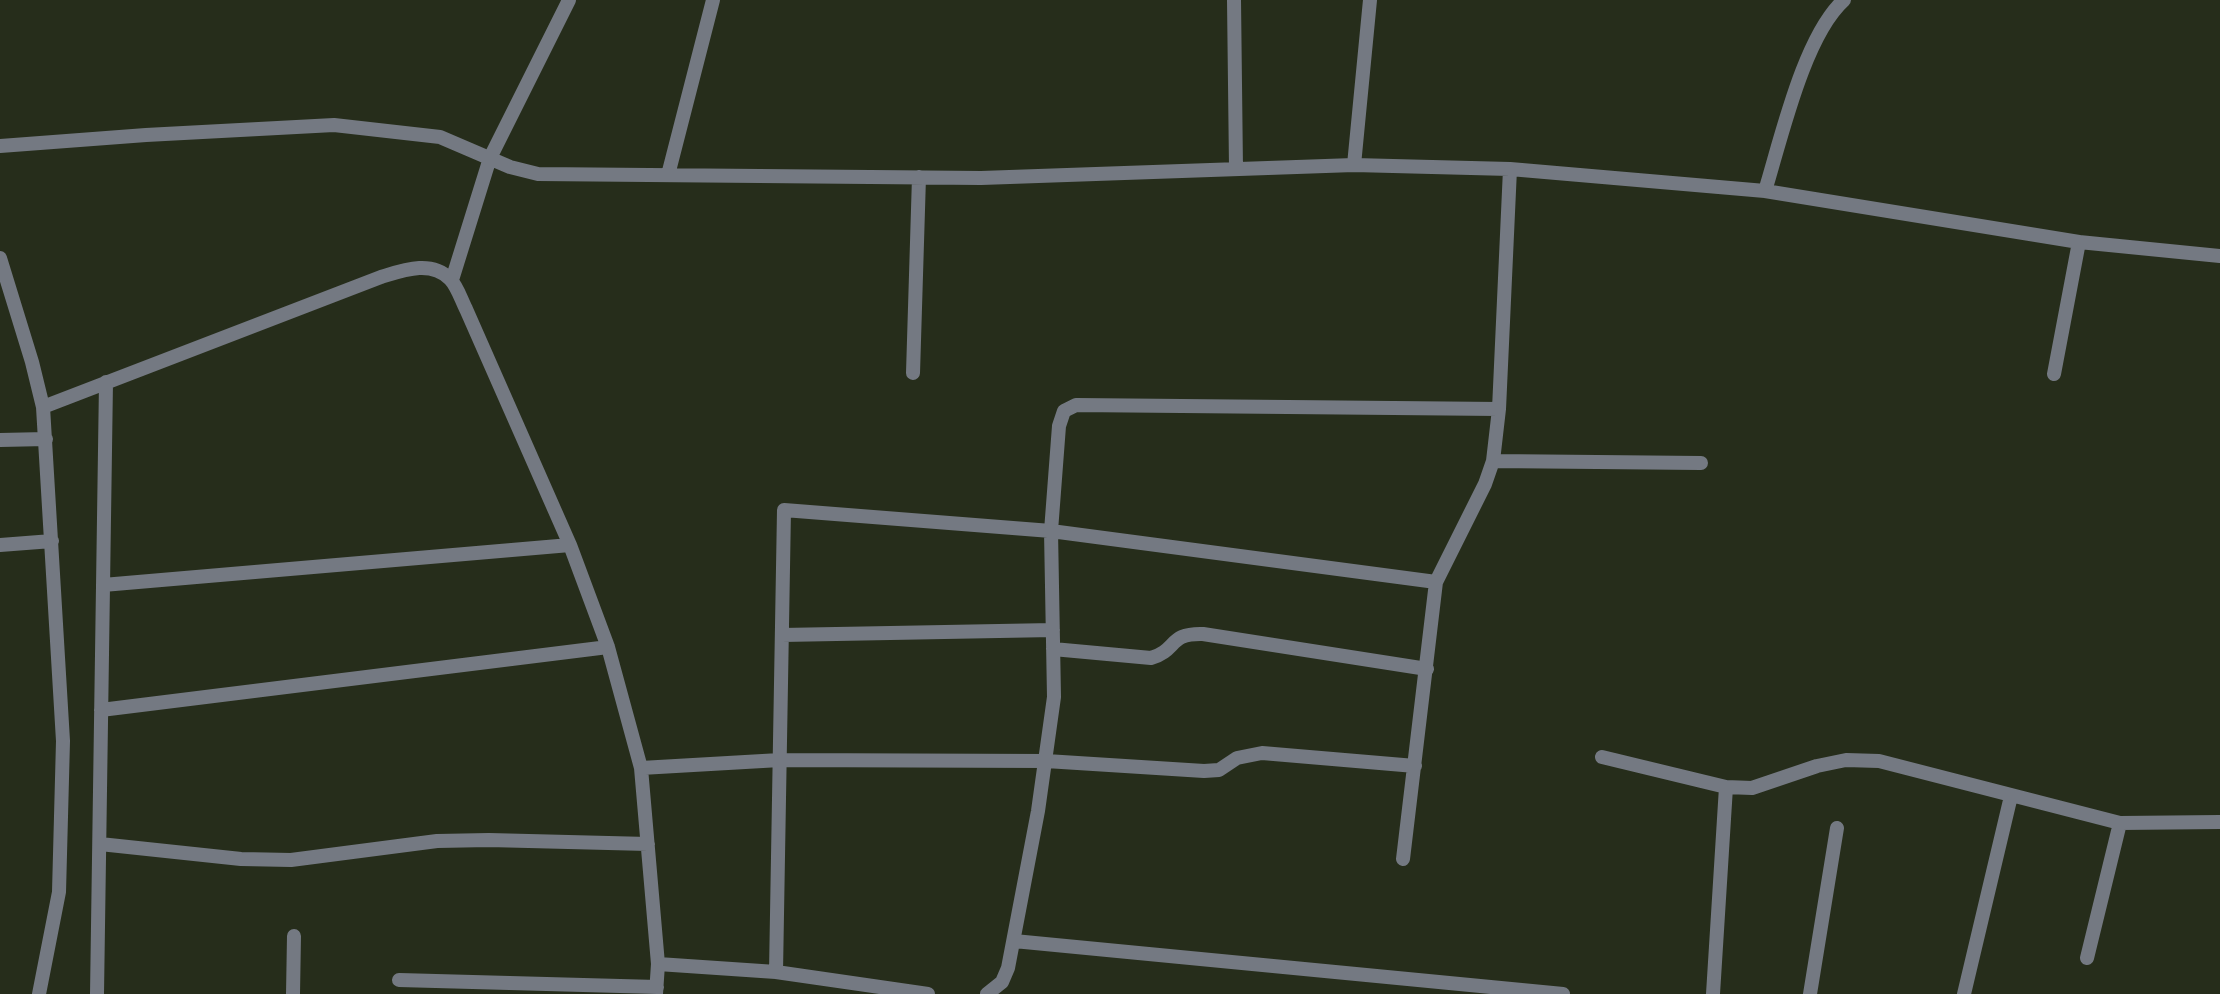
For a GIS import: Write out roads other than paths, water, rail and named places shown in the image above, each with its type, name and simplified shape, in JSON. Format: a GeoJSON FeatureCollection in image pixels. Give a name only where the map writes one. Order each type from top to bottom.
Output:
{"type":"FeatureCollection","features":[{"type":"Feature","properties":{"kind":"street"},"geometry":{"type":"LineString","coordinates":[[452,280],[490,158],[569,0]]}},
{"type":"Feature","properties":{"kind":"street"},"geometry":{"type":"LineString","coordinates":[[668,175],[713,0]]}},
{"type":"Feature","properties":{"kind":"street"},"geometry":{"type":"LineString","coordinates":[[1234,0],[1236,168]]}},
{"type":"Feature","properties":{"kind":"street"},"geometry":{"type":"LineString","coordinates":[[1354,165],[1370,0]]}},
{"type":"Feature","properties":{"kind":"street"},"geometry":{"type":"LineString","coordinates":[[1765,191],[1798,84],[1816,39],[1844,0]]}},
{"type":"Feature","properties":{"kind":"street"},"geometry":{"type":"LineString","coordinates":[[0,146],[334,125],[440,137],[510,167],[538,174],[981,178],[1354,165],[1510,169],[1765,191],[2079,242],[2220,256]]}},
{"type":"Feature","properties":{"kind":"street"},"geometry":{"type":"LineString","coordinates":[[1403,859],[1438,578],[1485,484],[1493,461],[1499,409],[1510,169]]}},
{"type":"Feature","properties":{"kind":"street"},"geometry":{"type":"LineString","coordinates":[[913,373],[919,177]]}},
{"type":"Feature","properties":{"kind":"street"},"geometry":{"type":"LineString","coordinates":[[2054,374],[2079,242]]}},
{"type":"Feature","properties":{"kind":"street"},"geometry":{"type":"LineString","coordinates":[[0,257],[43,407],[63,741],[59,892],[39,994]]}},
{"type":"Feature","properties":{"kind":"street"},"geometry":{"type":"LineString","coordinates":[[43,407],[408,268],[436,269],[452,280],[570,545],[608,646],[641,768],[658,964],[657,990],[399,980]]}},
{"type":"Feature","properties":{"kind":"street"},"geometry":{"type":"LineString","coordinates":[[97,994],[106,382]]}},
{"type":"Feature","properties":{"kind":"street"},"geometry":{"type":"LineString","coordinates":[[987,994],[1002,982],[1008,968],[1046,761],[1054,697],[1051,531],[1059,426],[1064,411],[1076,405],[1499,409]]}},
{"type":"Feature","properties":{"kind":"street"},"geometry":{"type":"LineString","coordinates":[[0,440],[46,439]]}},
{"type":"Feature","properties":{"kind":"street"},"geometry":{"type":"LineString","coordinates":[[1493,461],[1701,463]]}},
{"type":"Feature","properties":{"kind":"street"},"geometry":{"type":"LineString","coordinates":[[776,972],[784,510],[1051,531],[1438,578]]}},
{"type":"Feature","properties":{"kind":"street"},"geometry":{"type":"LineString","coordinates":[[0,544],[52,541]]}},
{"type":"Feature","properties":{"kind":"street"},"geometry":{"type":"LineString","coordinates":[[103,585],[570,545]]}},
{"type":"Feature","properties":{"kind":"street"},"geometry":{"type":"LineString","coordinates":[[782,635],[1053,630]]}},
{"type":"Feature","properties":{"kind":"street"},"geometry":{"type":"LineString","coordinates":[[1053,649],[1151,658],[1164,654],[1175,640],[1186,633],[1427,669]]}},
{"type":"Feature","properties":{"kind":"street"},"geometry":{"type":"LineString","coordinates":[[102,710],[608,646]]}},
{"type":"Feature","properties":{"kind":"street"},"geometry":{"type":"LineString","coordinates":[[641,768],[780,760],[1046,761],[1204,771],[1219,770],[1237,758],[1262,753],[1415,766]]}},
{"type":"Feature","properties":{"kind":"street"},"geometry":{"type":"LineString","coordinates":[[1602,757],[1726,787],[1752,788],[1816,766],[1846,760],[1879,761],[2120,823],[2220,822]]}},
{"type":"Feature","properties":{"kind":"street"},"geometry":{"type":"LineString","coordinates":[[1713,994],[1726,787]]}},
{"type":"Feature","properties":{"kind":"street"},"geometry":{"type":"LineString","coordinates":[[1964,994],[2011,796]]}},
{"type":"Feature","properties":{"kind":"street"},"geometry":{"type":"LineString","coordinates":[[2087,958],[2120,823]]}},
{"type":"Feature","properties":{"kind":"street"},"geometry":{"type":"LineString","coordinates":[[1810,994],[1837,828]]}},
{"type":"Feature","properties":{"kind":"street"},"geometry":{"type":"LineString","coordinates":[[100,844],[241,859],[291,860],[437,841],[648,844]]}},
{"type":"Feature","properties":{"kind":"street"},"geometry":{"type":"LineString","coordinates":[[293,994],[295,936]]}},
{"type":"Feature","properties":{"kind":"street"},"geometry":{"type":"LineString","coordinates":[[1014,941],[1563,994]]}},
{"type":"Feature","properties":{"kind":"street"},"geometry":{"type":"LineString","coordinates":[[658,964],[776,972],[928,994]]}}]}
